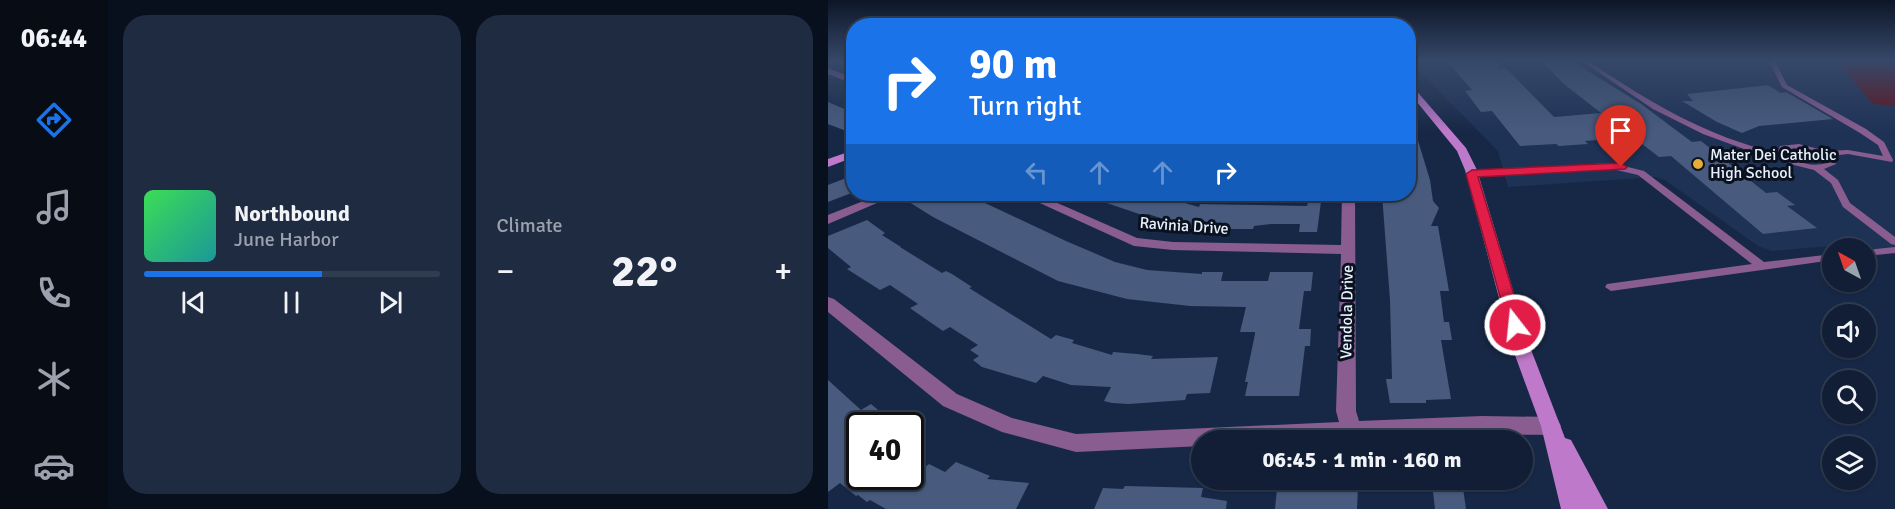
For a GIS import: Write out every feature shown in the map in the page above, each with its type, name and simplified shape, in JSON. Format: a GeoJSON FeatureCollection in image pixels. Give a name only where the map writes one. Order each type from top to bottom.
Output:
{"type":"FeatureCollection","features":[{"type":"Feature","properties":{"kind":"street"},"geometry":{"type":"LineString","coordinates":[[1416,94],[1462,150],[1472,174],[1521,347],[1551,426],[1573,509]]}},
{"type":"Feature","properties":{"kind":"street"},"geometry":{"type":"LineString","coordinates":[[828,163],[846,156]]}},
{"type":"Feature","properties":{"kind":"street"},"geometry":{"type":"LineString","coordinates":[[828,220],[874,201]]}},
{"type":"Feature","properties":{"kind":"street","name":"Ravinia Drive"},"geometry":{"type":"LineString","coordinates":[[1043,201],[1134,242],[1173,246],[1348,250]]}},
{"type":"Feature","properties":{"kind":"street","name":"Vendola Drive"},"geometry":{"type":"LineString","coordinates":[[1349,201],[1346,411],[1351,429]]}},
{"type":"Feature","properties":{"kind":"street"},"geometry":{"type":"LineString","coordinates":[[828,303],[950,400],[1009,426],[1077,443],[1351,429],[1482,425],[1551,426]]}},
{"type":"Feature","properties":{"kind":"street"},"geometry":{"type":"LineString","coordinates":[[1551,426],[1596,509]]}},
{"type":"Feature","properties":{"kind":"lane"},"geometry":{"type":"LineString","coordinates":[[1620,85],[1699,130],[1752,151],[1786,157],[1799,164],[1816,167],[1832,164],[1830,158],[1825,154],[1810,148],[1794,146],[1783,148],[1783,154],[1786,157]]}},
{"type":"Feature","properties":{"kind":"lane"},"geometry":{"type":"LineString","coordinates":[[1783,85],[1863,130],[1881,144],[1889,160],[1848,152],[1825,154]]}},
{"type":"Feature","properties":{"kind":"lane"},"geometry":{"type":"LineString","coordinates":[[1472,174],[1612,166],[1632,169],[1641,172],[1762,266]]}},
{"type":"Feature","properties":{"kind":"lane"},"geometry":{"type":"LineString","coordinates":[[1816,167],[1835,182],[1846,205],[1895,242]]}},
{"type":"Feature","properties":{"kind":"lane"},"geometry":{"type":"LineString","coordinates":[[1876,252],[1895,250]]}},
{"type":"Feature","properties":{"kind":"lane"},"geometry":{"type":"LineString","coordinates":[[1611,287],[1822,258]]}},
{"type":"Feature","properties":{"kind":"shaded area","name":"Mater Dei Catholic High School"},"geometry":{"type":"Polygon","coordinates":[[[1432,85],[1895,85],[1895,254],[1876,249],[1876,238],[1822,238],[1822,247],[1772,251],[1758,246],[1665,180],[1655,177],[1508,187],[1498,151],[1432,85]]]}},
{"type":"Feature","properties":{"kind":"shaded area"},"geometry":{"type":"Polygon","coordinates":[[[1856,85],[1895,85],[1895,106],[1873,104],[1856,85]]]}},
{"type":"Feature","properties":{"kind":"building"},"geometry":{"type":"Polygon","coordinates":[[[1467,85],[1522,85],[1554,117],[1601,113],[1565,85],[1610,85],[1641,104],[1692,142],[1701,141],[1766,193],[1777,192],[1795,205],[1787,206],[1817,228],[1763,234],[1671,156],[1659,157],[1633,137],[1585,141],[1588,144],[1520,146],[1492,111],[1481,112],[1465,91],[1472,90],[1467,85]]]}},
{"type":"Feature","properties":{"kind":"building"},"geometry":{"type":"Polygon","coordinates":[[[1768,85],[1781,93],[1786,92],[1833,119],[1759,126],[1742,133],[1717,122],[1682,101],[1693,101],[1687,94],[1768,85]]]}},
{"type":"Feature","properties":{"kind":"building"},"geometry":{"type":"Polygon","coordinates":[[[828,102],[846,110],[846,131],[828,124],[828,102]]]}},
{"type":"Feature","properties":{"kind":"building"},"geometry":{"type":"Polygon","coordinates":[[[1416,134],[1430,180],[1433,201],[1439,208],[1431,226],[1438,226],[1449,291],[1440,291],[1444,322],[1449,322],[1452,340],[1441,340],[1451,399],[1426,400],[1426,403],[1390,403],[1386,379],[1392,379],[1390,300],[1383,201],[1416,201],[1416,134]]]}},
{"type":"Feature","properties":{"kind":"building"},"geometry":{"type":"Polygon","coordinates":[[[846,178],[846,195],[828,202],[828,185],[846,178]]]}},
{"type":"Feature","properties":{"kind":"building"},"geometry":{"type":"Polygon","coordinates":[[[981,201],[1115,262],[1147,270],[1202,274],[1202,272],[1223,272],[1221,281],[1268,281],[1270,272],[1313,272],[1311,291],[1304,291],[1299,329],[1311,329],[1310,346],[1305,346],[1299,396],[1245,396],[1248,382],[1245,382],[1255,334],[1255,332],[1240,332],[1246,307],[1190,306],[1127,299],[1058,281],[933,217],[909,202],[981,201]]]}},
{"type":"Feature","properties":{"kind":"building"},"geometry":{"type":"Polygon","coordinates":[[[1101,201],[1178,201],[1199,207],[1200,204],[1307,206],[1308,201],[1321,201],[1317,232],[1299,232],[1300,224],[1271,224],[1254,226],[1253,229],[1227,229],[1229,224],[1195,222],[1191,229],[1173,228],[1176,223],[1148,214],[1145,216],[1101,201]]]}},
{"type":"Feature","properties":{"kind":"building"},"geometry":{"type":"Polygon","coordinates":[[[867,220],[885,233],[882,235],[900,247],[942,273],[946,271],[952,274],[972,287],[969,288],[1051,339],[1056,335],[1074,340],[1072,343],[1112,355],[1113,352],[1153,356],[1151,359],[1218,357],[1210,393],[1187,394],[1185,400],[1112,403],[1104,401],[1111,387],[1071,385],[1043,376],[1036,383],[982,367],[973,360],[979,356],[970,350],[978,345],[950,327],[943,331],[910,308],[918,304],[890,285],[880,290],[847,269],[851,267],[828,248],[828,236],[867,220]]]}},
{"type":"Feature","properties":{"kind":"building"},"geometry":{"type":"Polygon","coordinates":[[[828,380],[861,410],[871,404],[880,412],[846,412],[846,488],[840,483],[828,492],[828,380]]]}},
{"type":"Feature","properties":{"kind":"building"},"geometry":{"type":"Polygon","coordinates":[[[956,462],[990,476],[987,479],[1029,483],[1016,509],[886,509],[870,500],[867,502],[858,495],[856,496],[849,490],[924,490],[924,466],[929,464],[945,472],[956,462]]]}},
{"type":"Feature","properties":{"kind":"building"},"geometry":{"type":"Polygon","coordinates":[[[1125,486],[1191,488],[1191,490],[1203,490],[1201,497],[1227,501],[1226,509],[1094,509],[1103,488],[1123,489],[1125,486]]]}},
{"type":"Feature","properties":{"kind":"building"},"geometry":{"type":"Polygon","coordinates":[[[1277,490],[1358,490],[1357,509],[1275,509],[1277,490]]]}},
{"type":"Feature","properties":{"kind":"building"},"geometry":{"type":"Polygon","coordinates":[[[1433,490],[1463,490],[1466,509],[1435,509],[1433,490]]]}},
{"type":"Feature","properties":{"kind":"place","name":"Mater Dei Catholic High School"},"geometry":{"type":"Point","coordinates":[1698,164]}},
{"type":"Feature","properties":{"kind":"route"},"geometry":{"type":"LineString","coordinates":[[1515,325],[1472,174],[1621,167]]}}]}
